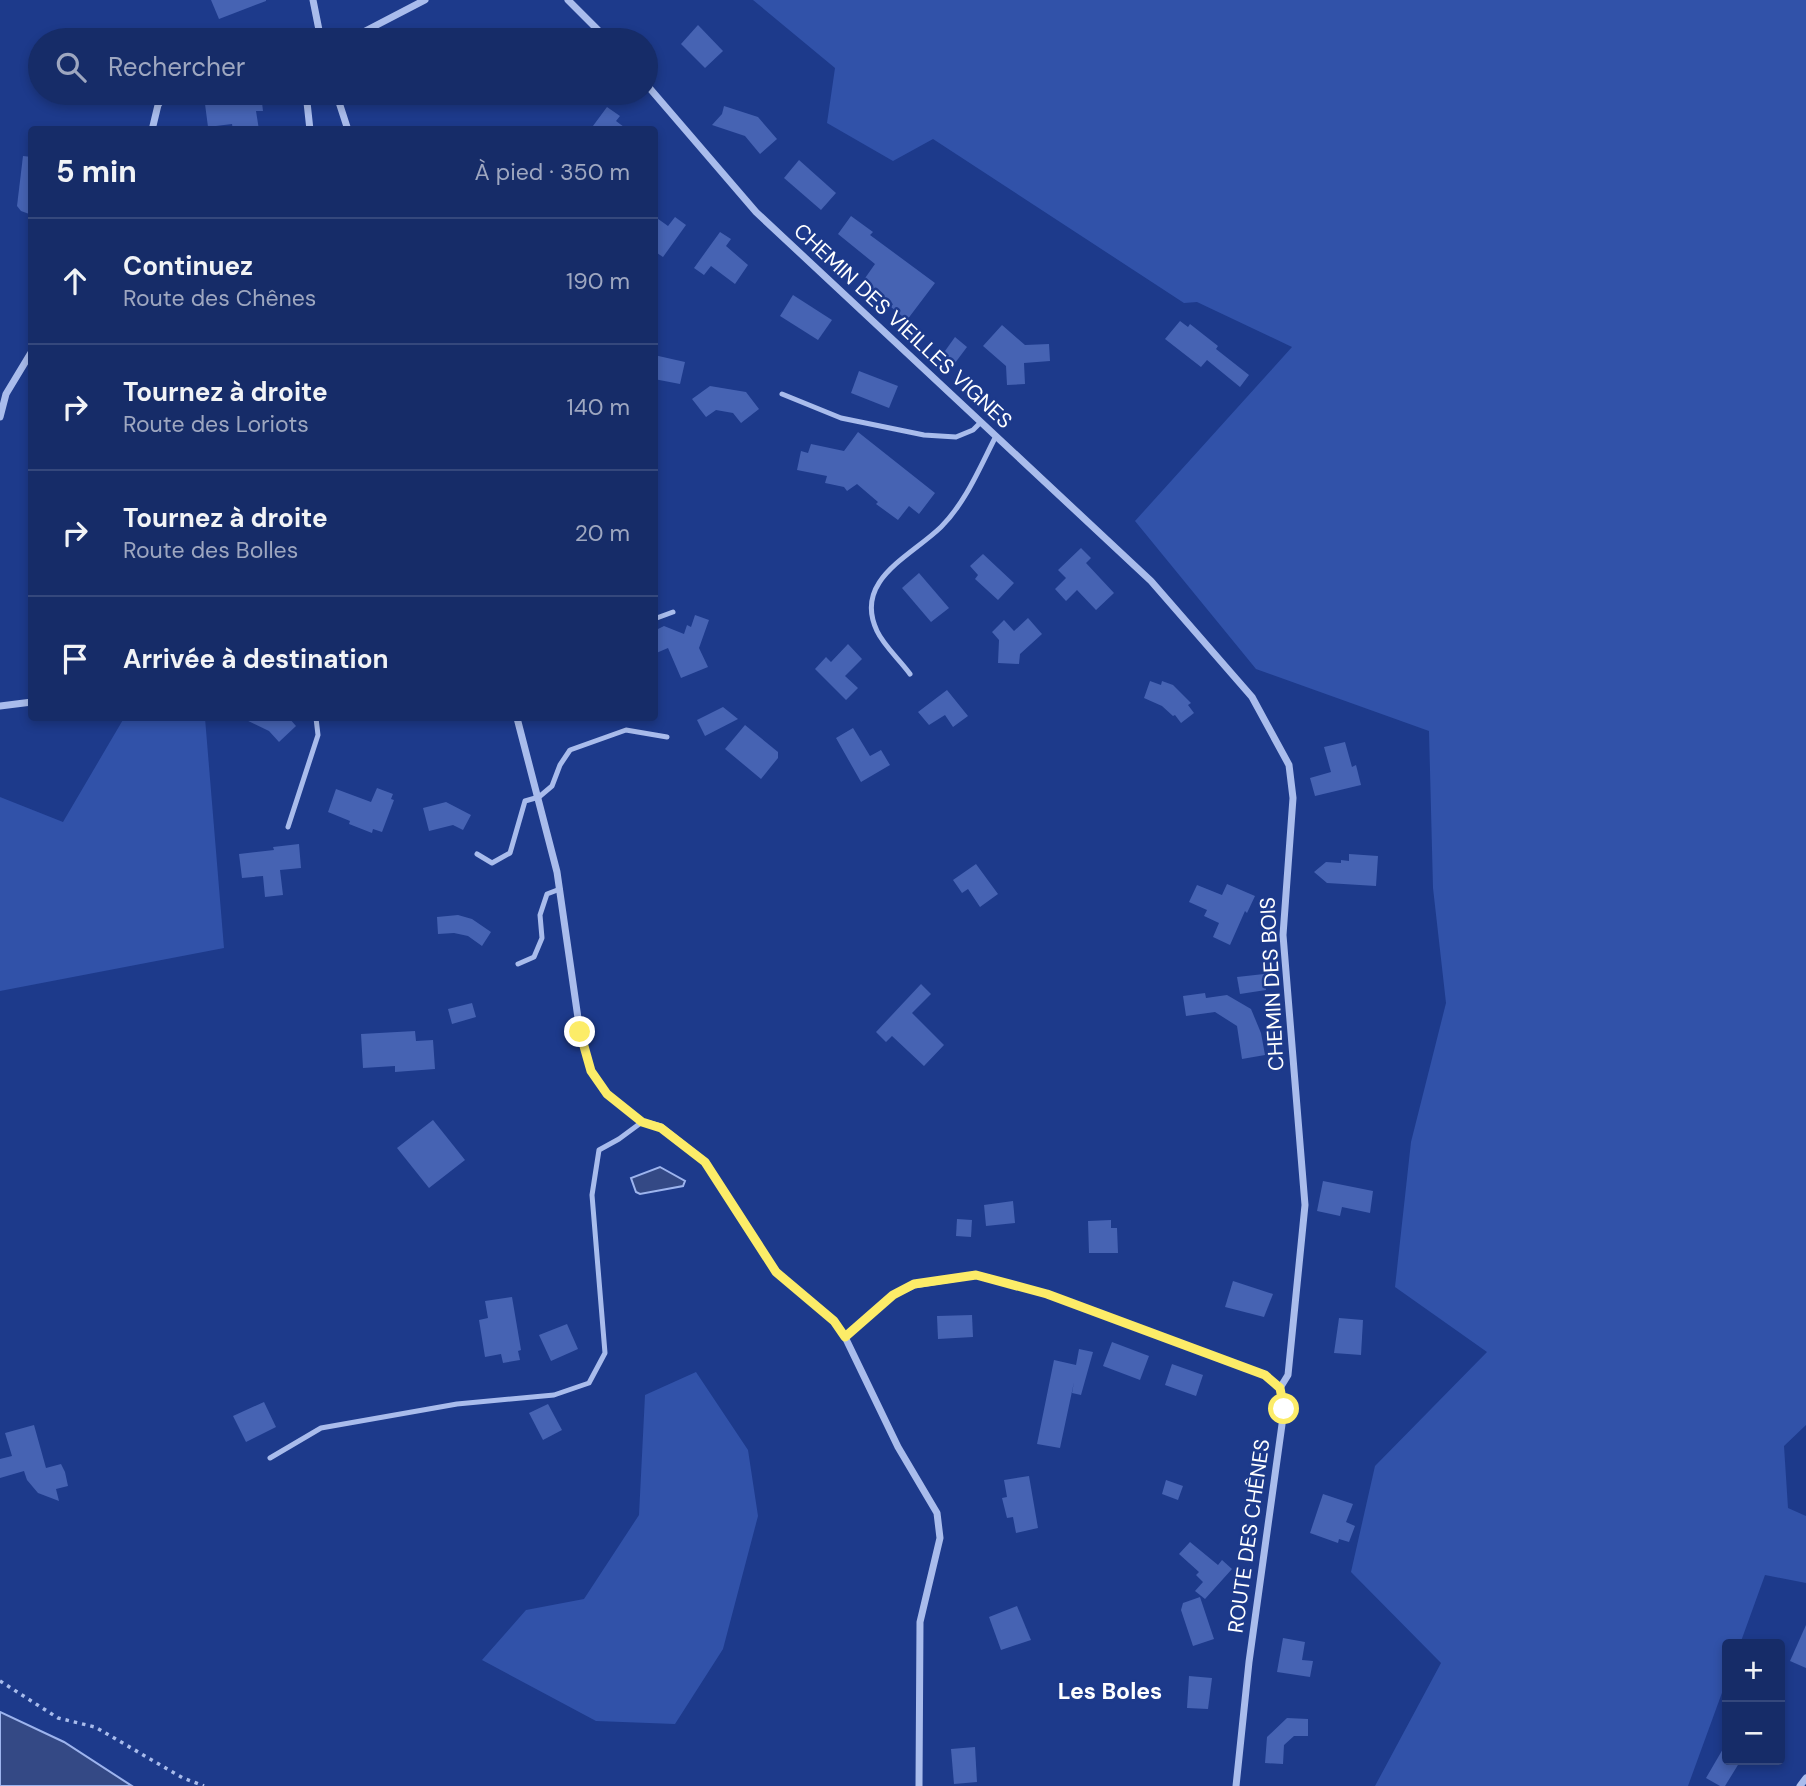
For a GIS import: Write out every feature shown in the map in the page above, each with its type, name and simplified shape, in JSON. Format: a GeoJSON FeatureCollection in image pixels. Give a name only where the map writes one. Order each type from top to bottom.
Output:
{"type":"FeatureCollection","features":[{"type":"Feature","properties":{"kind":"street"},"geometry":{"type":"LineString","coordinates":[[313,0],[319,28]]}},
{"type":"Feature","properties":{"kind":"street"},"geometry":{"type":"LineString","coordinates":[[371,28],[425,0]]}},
{"type":"Feature","properties":{"kind":"street"},"geometry":{"type":"LineString","coordinates":[[568,0],[595,28]]}},
{"type":"Feature","properties":{"kind":"street","name":"CHEMIN DES VIEILLES VIGNES"},"geometry":{"type":"LineString","coordinates":[[658,98],[756,212],[1151,581]]}},
{"type":"Feature","properties":{"kind":"street"},"geometry":{"type":"LineString","coordinates":[[153,126],[158,105]]}},
{"type":"Feature","properties":{"kind":"street"},"geometry":{"type":"LineString","coordinates":[[307,105],[310,126]]}},
{"type":"Feature","properties":{"kind":"street"},"geometry":{"type":"LineString","coordinates":[[340,105],[347,126]]}},
{"type":"Feature","properties":{"kind":"street"},"geometry":{"type":"LineString","coordinates":[[0,416],[6,394],[28,358]]}},
{"type":"Feature","properties":{"kind":"street","name":"CHEMIN DES BOIS"},"geometry":{"type":"LineString","coordinates":[[1151,581],[1252,696],[1289,765],[1293,798],[1283,934],[1305,1205],[1288,1375],[1280,1388]]}},
{"type":"Feature","properties":{"kind":"street"},"geometry":{"type":"LineString","coordinates":[[0,706],[28,702]]}},
{"type":"Feature","properties":{"kind":"street"},"geometry":{"type":"LineString","coordinates":[[518,721],[560,889],[580,1032],[591,1071],[607,1094],[642,1122],[661,1128],[705,1162],[776,1272],[834,1321],[845,1337],[898,1447],[937,1513],[940,1538],[920,1622],[919,1786]]}},
{"type":"Feature","properties":{"kind":"street"},"geometry":{"type":"LineString","coordinates":[[845,1337],[893,1295],[914,1284],[976,1275],[1047,1294],[1214,1356],[1265,1375],[1280,1388]]}},
{"type":"Feature","properties":{"kind":"street","name":"ROUTE DES CHÊNES"},"geometry":{"type":"LineString","coordinates":[[1236,1786],[1249,1662],[1284,1409],[1280,1388]]}},
{"type":"Feature","properties":{"kind":"street"},"geometry":{"type":"LineString","coordinates":[[1800,1786],[1806,1778]]}},
{"type":"Feature","properties":{"kind":"lane"},"geometry":{"type":"LineString","coordinates":[[782,394],[841,418],[924,435],[956,437],[972,430],[981,422]]}},
{"type":"Feature","properties":{"kind":"lane"},"geometry":{"type":"LineString","coordinates":[[911,674],[878,633],[870,609],[876,585],[940,528],[959,506],[996,436]]}},
{"type":"Feature","properties":{"kind":"lane"},"geometry":{"type":"LineString","coordinates":[[658,618],[673,612]]}},
{"type":"Feature","properties":{"kind":"lane"},"geometry":{"type":"LineString","coordinates":[[288,827],[318,735],[316,721]]}},
{"type":"Feature","properties":{"kind":"lane"},"geometry":{"type":"LineString","coordinates":[[477,854],[492,863],[510,853],[525,801],[539,797],[552,786],[560,765],[570,750],[626,730],[667,737]]}},
{"type":"Feature","properties":{"kind":"lane"},"geometry":{"type":"LineString","coordinates":[[518,964],[534,957],[542,938],[540,915],[547,894],[560,889]]}},
{"type":"Feature","properties":{"kind":"lane"},"geometry":{"type":"LineString","coordinates":[[270,1458],[321,1428],[457,1404],[554,1395],[589,1383],[605,1353],[592,1195],[599,1150],[642,1122]]}},
{"type":"Feature","properties":{"kind":"path"},"geometry":{"type":"LineString","coordinates":[[0,1681],[58,1718],[95,1727],[183,1778],[204,1786]]}},
{"type":"Feature","properties":{"kind":"shaded area"},"geometry":{"type":"Polygon","coordinates":[[[753,0],[1806,0],[1806,1425],[1784,1446],[1788,1508],[1806,1516],[1806,1583],[1765,1575],[1742,1639],[1722,1639],[1722,1693],[1688,1786],[1375,1786],[1441,1663],[1351,1572],[1375,1466],[1487,1352],[1395,1287],[1411,1142],[1446,1003],[1433,888],[1429,731],[1256,669],[1135,521],[1292,347],[1197,302],[1184,303],[933,139],[893,161],[827,123],[835,68],[753,0]]]}},
{"type":"Feature","properties":{"kind":"shaded area"},"geometry":{"type":"Polygon","coordinates":[[[122,721],[205,721],[224,948],[0,991],[0,797],[63,822],[122,721]]]}},
{"type":"Feature","properties":{"kind":"shaded area"},"geometry":{"type":"Polygon","coordinates":[[[660,1167],[685,1181],[683,1186],[640,1194],[636,1192],[631,1178],[660,1167]]]}},
{"type":"Feature","properties":{"kind":"shaded area"},"geometry":{"type":"Polygon","coordinates":[[[696,1372],[748,1450],[758,1516],[723,1649],[675,1724],[596,1721],[482,1660],[526,1610],[584,1599],[639,1515],[645,1395],[696,1372]]]}},
{"type":"Feature","properties":{"kind":"shaded area"},"geometry":{"type":"Polygon","coordinates":[[[0,1712],[64,1742],[132,1786],[0,1786],[0,1712]]]}},
{"type":"Feature","properties":{"kind":"building"},"geometry":{"type":"Polygon","coordinates":[[[211,0],[266,0],[266,1],[219,19],[211,0]]]}},
{"type":"Feature","properties":{"kind":"building"},"geometry":{"type":"Polygon","coordinates":[[[698,25],[723,51],[705,68],[681,44],[698,25]]]}},
{"type":"Feature","properties":{"kind":"building"},"geometry":{"type":"Polygon","coordinates":[[[205,105],[262,105],[263,111],[256,111],[258,126],[208,126],[205,105]]]}},
{"type":"Feature","properties":{"kind":"building"},"geometry":{"type":"Polygon","coordinates":[[[724,106],[758,117],[777,139],[760,154],[745,136],[712,125],[722,114],[724,106]]]}},
{"type":"Feature","properties":{"kind":"building"},"geometry":{"type":"Polygon","coordinates":[[[607,107],[620,116],[616,121],[623,126],[593,126],[607,107]]]}},
{"type":"Feature","properties":{"kind":"building"},"geometry":{"type":"Polygon","coordinates":[[[23,156],[28,157],[28,214],[17,206],[23,156]]]}},
{"type":"Feature","properties":{"kind":"building"},"geometry":{"type":"Polygon","coordinates":[[[799,160],[836,193],[821,210],[784,178],[799,160]]]}},
{"type":"Feature","properties":{"kind":"building"},"geometry":{"type":"Polygon","coordinates":[[[851,216],[873,232],[870,235],[935,283],[907,320],[891,307],[893,304],[863,281],[875,264],[838,234],[851,216]]]}},
{"type":"Feature","properties":{"kind":"building"},"geometry":{"type":"Polygon","coordinates":[[[675,217],[686,225],[663,257],[658,254],[658,219],[668,226],[675,217]]]}},
{"type":"Feature","properties":{"kind":"building"},"geometry":{"type":"Polygon","coordinates":[[[720,232],[731,239],[726,246],[748,265],[735,284],[711,266],[704,275],[694,268],[720,232]]]}},
{"type":"Feature","properties":{"kind":"building"},"geometry":{"type":"Polygon","coordinates":[[[793,295],[832,320],[818,340],[780,316],[793,295]]]}},
{"type":"Feature","properties":{"kind":"building"},"geometry":{"type":"Polygon","coordinates":[[[1180,321],[1188,327],[1190,324],[1249,375],[1240,387],[1207,360],[1201,367],[1165,339],[1180,321]]]}},
{"type":"Feature","properties":{"kind":"building"},"geometry":{"type":"Polygon","coordinates":[[[1002,325],[1025,345],[1049,344],[1050,361],[1024,363],[1025,384],[1007,385],[1006,366],[983,346],[1002,325]]]}},
{"type":"Feature","properties":{"kind":"building"},"geometry":{"type":"Polygon","coordinates":[[[955,337],[967,347],[952,367],[940,358],[955,337]]]}},
{"type":"Feature","properties":{"kind":"building"},"geometry":{"type":"Polygon","coordinates":[[[658,356],[685,362],[680,384],[658,380],[658,356]]]}},
{"type":"Feature","properties":{"kind":"building"},"geometry":{"type":"Polygon","coordinates":[[[859,371],[898,386],[889,408],[851,393],[859,371]]]}},
{"type":"Feature","properties":{"kind":"building"},"geometry":{"type":"Polygon","coordinates":[[[710,386],[746,392],[759,409],[741,423],[733,413],[716,410],[706,417],[692,399],[710,386]]]}},
{"type":"Feature","properties":{"kind":"building"},"geometry":{"type":"Polygon","coordinates":[[[858,432],[935,493],[919,514],[909,506],[898,520],[876,504],[878,502],[857,484],[847,491],[844,487],[825,483],[827,476],[797,470],[801,451],[808,453],[811,444],[844,451],[858,432]]]}},
{"type":"Feature","properties":{"kind":"building"},"geometry":{"type":"Polygon","coordinates":[[[1081,548],[1091,558],[1086,563],[1114,593],[1096,610],[1077,590],[1066,601],[1055,589],[1066,578],[1058,570],[1081,548]]]}},
{"type":"Feature","properties":{"kind":"building"},"geometry":{"type":"Polygon","coordinates":[[[983,554],[1014,583],[998,600],[975,579],[978,575],[970,566],[983,554]]]}},
{"type":"Feature","properties":{"kind":"building"},"geometry":{"type":"Polygon","coordinates":[[[919,573],[949,608],[931,622],[902,588],[919,573]]]}},
{"type":"Feature","properties":{"kind":"building"},"geometry":{"type":"Polygon","coordinates":[[[695,615],[709,620],[699,648],[708,667],[681,678],[668,648],[658,652],[658,629],[664,626],[684,634],[687,625],[691,627],[695,615]]]}},
{"type":"Feature","properties":{"kind":"building"},"geometry":{"type":"Polygon","coordinates":[[[1028,618],[1042,634],[1020,654],[1019,664],[998,663],[999,640],[992,632],[1004,620],[1014,631],[1028,618]]]}},
{"type":"Feature","properties":{"kind":"building"},"geometry":{"type":"Polygon","coordinates":[[[848,644],[862,659],[845,676],[858,688],[846,700],[815,669],[826,657],[831,662],[848,644]]]}},
{"type":"Feature","properties":{"kind":"building"},"geometry":{"type":"Polygon","coordinates":[[[1150,681],[1173,685],[1191,703],[1188,705],[1194,713],[1181,723],[1162,706],[1144,698],[1150,681]]]}},
{"type":"Feature","properties":{"kind":"building"},"geometry":{"type":"Polygon","coordinates":[[[947,690],[968,716],[953,727],[945,715],[929,725],[918,712],[947,690]]]}},
{"type":"Feature","properties":{"kind":"building"},"geometry":{"type":"Polygon","coordinates":[[[723,707],[738,719],[705,736],[697,720],[723,707]]]}},
{"type":"Feature","properties":{"kind":"building"},"geometry":{"type":"Polygon","coordinates":[[[248,721],[292,721],[296,726],[279,742],[269,731],[248,721]]]}},
{"type":"Feature","properties":{"kind":"building"},"geometry":{"type":"Polygon","coordinates":[[[745,725],[778,752],[778,758],[761,779],[725,749],[745,725]]]}},
{"type":"Feature","properties":{"kind":"building"},"geometry":{"type":"Polygon","coordinates":[[[853,728],[870,756],[881,750],[890,765],[861,782],[836,738],[853,728]]]}},
{"type":"Feature","properties":{"kind":"building"},"geometry":{"type":"Polygon","coordinates":[[[1345,742],[1352,767],[1356,765],[1361,785],[1315,796],[1310,778],[1331,772],[1324,747],[1345,742]]]}},
{"type":"Feature","properties":{"kind":"building"},"geometry":{"type":"Polygon","coordinates":[[[377,788],[393,794],[391,799],[394,800],[382,832],[373,829],[372,833],[328,812],[336,789],[371,802],[377,788]]]}},
{"type":"Feature","properties":{"kind":"building"},"geometry":{"type":"Polygon","coordinates":[[[446,802],[471,815],[463,830],[453,825],[429,831],[423,808],[446,802]]]}},
{"type":"Feature","properties":{"kind":"building"},"geometry":{"type":"Polygon","coordinates":[[[299,844],[301,868],[280,870],[283,895],[265,897],[263,876],[242,878],[239,854],[299,844]]]}},
{"type":"Feature","properties":{"kind":"building"},"geometry":{"type":"Polygon","coordinates":[[[1349,854],[1378,856],[1376,886],[1327,883],[1314,872],[1326,862],[1349,861],[1349,854]]]}},
{"type":"Feature","properties":{"kind":"building"},"geometry":{"type":"Polygon","coordinates":[[[976,864],[998,894],[980,907],[968,889],[962,893],[953,880],[976,864]]]}},
{"type":"Feature","properties":{"kind":"building"},"geometry":{"type":"Polygon","coordinates":[[[1227,884],[1255,896],[1230,945],[1213,937],[1219,923],[1204,916],[1207,910],[1189,902],[1197,885],[1222,895],[1227,884]]]}},
{"type":"Feature","properties":{"kind":"building"},"geometry":{"type":"Polygon","coordinates":[[[458,915],[472,919],[491,932],[482,946],[468,936],[438,934],[437,917],[458,915]]]}},
{"type":"Feature","properties":{"kind":"building"},"geometry":{"type":"Polygon","coordinates":[[[1264,974],[1266,990],[1240,994],[1237,977],[1264,974]]]}},
{"type":"Feature","properties":{"kind":"building"},"geometry":{"type":"Polygon","coordinates":[[[921,984],[931,994],[912,1013],[944,1045],[924,1066],[892,1036],[886,1042],[876,1032],[921,984]]]}},
{"type":"Feature","properties":{"kind":"building"},"geometry":{"type":"Polygon","coordinates":[[[1205,993],[1206,998],[1227,995],[1251,1009],[1261,1033],[1265,1055],[1242,1059],[1237,1026],[1215,1012],[1186,1016],[1183,996],[1205,993]]]}},
{"type":"Feature","properties":{"kind":"building"},"geometry":{"type":"Polygon","coordinates":[[[472,1003],[476,1017],[452,1024],[448,1009],[472,1003]]]}},
{"type":"Feature","properties":{"kind":"building"},"geometry":{"type":"Polygon","coordinates":[[[415,1031],[416,1041],[433,1040],[435,1069],[395,1072],[395,1066],[363,1068],[361,1034],[415,1031]]]}},
{"type":"Feature","properties":{"kind":"building"},"geometry":{"type":"Polygon","coordinates":[[[433,1120],[465,1160],[429,1188],[397,1148],[433,1120]]]}},
{"type":"Feature","properties":{"kind":"building"},"geometry":{"type":"Polygon","coordinates":[[[1323,1181],[1373,1191],[1370,1213],[1342,1207],[1340,1216],[1317,1211],[1323,1181]]]}},
{"type":"Feature","properties":{"kind":"building"},"geometry":{"type":"Polygon","coordinates":[[[1013,1201],[1015,1223],[986,1226],[984,1205],[1013,1201]]]}},
{"type":"Feature","properties":{"kind":"building"},"geometry":{"type":"Polygon","coordinates":[[[957,1219],[972,1220],[971,1237],[956,1236],[957,1219]]]}},
{"type":"Feature","properties":{"kind":"building"},"geometry":{"type":"Polygon","coordinates":[[[1111,1220],[1111,1228],[1117,1228],[1118,1253],[1089,1253],[1088,1221],[1111,1220]]]}},
{"type":"Feature","properties":{"kind":"building"},"geometry":{"type":"Polygon","coordinates":[[[1233,1281],[1273,1294],[1264,1317],[1225,1307],[1233,1281]]]}},
{"type":"Feature","properties":{"kind":"building"},"geometry":{"type":"Polygon","coordinates":[[[512,1297],[521,1350],[518,1351],[520,1360],[503,1363],[501,1354],[485,1357],[479,1320],[488,1318],[485,1301],[512,1297]]]}},
{"type":"Feature","properties":{"kind":"building"},"geometry":{"type":"Polygon","coordinates":[[[972,1315],[973,1337],[938,1339],[937,1316],[972,1315]]]}},
{"type":"Feature","properties":{"kind":"building"},"geometry":{"type":"Polygon","coordinates":[[[1339,1318],[1363,1320],[1361,1355],[1334,1353],[1339,1318]]]}},
{"type":"Feature","properties":{"kind":"building"},"geometry":{"type":"Polygon","coordinates":[[[567,1324],[578,1349],[551,1361],[539,1335],[567,1324]]]}},
{"type":"Feature","properties":{"kind":"building"},"geometry":{"type":"Polygon","coordinates":[[[1112,1342],[1149,1356],[1140,1380],[1103,1366],[1112,1342]]]}},
{"type":"Feature","properties":{"kind":"building"},"geometry":{"type":"Polygon","coordinates":[[[1079,1349],[1093,1352],[1081,1395],[1072,1393],[1074,1382],[1060,1448],[1037,1444],[1054,1360],[1076,1365],[1079,1349]]]}},
{"type":"Feature","properties":{"kind":"building"},"geometry":{"type":"Polygon","coordinates":[[[1172,1364],[1203,1375],[1196,1396],[1165,1385],[1172,1364]]]}},
{"type":"Feature","properties":{"kind":"building"},"geometry":{"type":"Polygon","coordinates":[[[264,1402],[276,1427],[246,1442],[233,1416],[264,1402]]]}},
{"type":"Feature","properties":{"kind":"building"},"geometry":{"type":"Polygon","coordinates":[[[548,1404],[562,1430],[543,1440],[529,1413],[548,1404]]]}},
{"type":"Feature","properties":{"kind":"building"},"geometry":{"type":"Polygon","coordinates":[[[34,1425],[46,1468],[61,1464],[65,1472],[68,1486],[56,1489],[59,1501],[38,1493],[27,1480],[24,1471],[0,1478],[0,1459],[12,1456],[5,1433],[34,1425]]]}},
{"type":"Feature","properties":{"kind":"building"},"geometry":{"type":"Polygon","coordinates":[[[1029,1476],[1038,1528],[1016,1533],[1013,1517],[1007,1518],[1002,1498],[1007,1497],[1004,1480],[1029,1476]]]}},
{"type":"Feature","properties":{"kind":"building"},"geometry":{"type":"Polygon","coordinates":[[[1166,1480],[1183,1486],[1178,1500],[1162,1494],[1166,1480]]]}},
{"type":"Feature","properties":{"kind":"building"},"geometry":{"type":"Polygon","coordinates":[[[1323,1494],[1353,1504],[1346,1522],[1355,1526],[1349,1542],[1339,1539],[1338,1543],[1310,1533],[1323,1494]]]}},
{"type":"Feature","properties":{"kind":"building"},"geometry":{"type":"Polygon","coordinates":[[[1190,1542],[1218,1565],[1222,1560],[1232,1569],[1205,1599],[1195,1591],[1203,1582],[1196,1575],[1199,1572],[1179,1554],[1190,1542]]]}},
{"type":"Feature","properties":{"kind":"building"},"geometry":{"type":"Polygon","coordinates":[[[1200,1597],[1214,1639],[1193,1646],[1181,1610],[1183,1603],[1200,1597]]]}},
{"type":"Feature","properties":{"kind":"building"},"geometry":{"type":"Polygon","coordinates":[[[1017,1606],[1031,1640],[1001,1650],[989,1617],[1017,1606]]]}},
{"type":"Feature","properties":{"kind":"building"},"geometry":{"type":"Polygon","coordinates":[[[1806,1625],[1806,1668],[1790,1661],[1806,1625]]]}},
{"type":"Feature","properties":{"kind":"building"},"geometry":{"type":"Polygon","coordinates":[[[1283,1638],[1305,1642],[1302,1660],[1313,1661],[1310,1677],[1277,1672],[1283,1638]]]}},
{"type":"Feature","properties":{"kind":"building"},"geometry":{"type":"Polygon","coordinates":[[[1189,1676],[1212,1678],[1208,1709],[1187,1708],[1189,1676]]]}},
{"type":"Feature","properties":{"kind":"building"},"geometry":{"type":"Polygon","coordinates":[[[1287,1718],[1308,1719],[1308,1736],[1294,1736],[1284,1745],[1283,1764],[1265,1763],[1267,1737],[1287,1718]]]}},
{"type":"Feature","properties":{"kind":"building"},"geometry":{"type":"Polygon","coordinates":[[[975,1747],[977,1782],[954,1784],[951,1749],[975,1747]]]}},
{"type":"Feature","properties":{"kind":"building"},"geometry":{"type":"Polygon","coordinates":[[[1722,1751],[1722,1765],[1738,1765],[1725,1786],[1706,1778],[1722,1751]]]}},
{"type":"Feature","properties":{"kind":"district","name":"Les Boles"},"geometry":{"type":"Point","coordinates":[1110,1691]}},
{"type":"Feature","properties":{"kind":"route"},"geometry":{"type":"LineString","coordinates":[[580,1032],[591,1071],[607,1094],[642,1122],[661,1128],[705,1162],[776,1272],[834,1321],[845,1337],[893,1295],[914,1284],[976,1275],[1047,1294],[1265,1375],[1280,1388],[1284,1409]]}}]}
